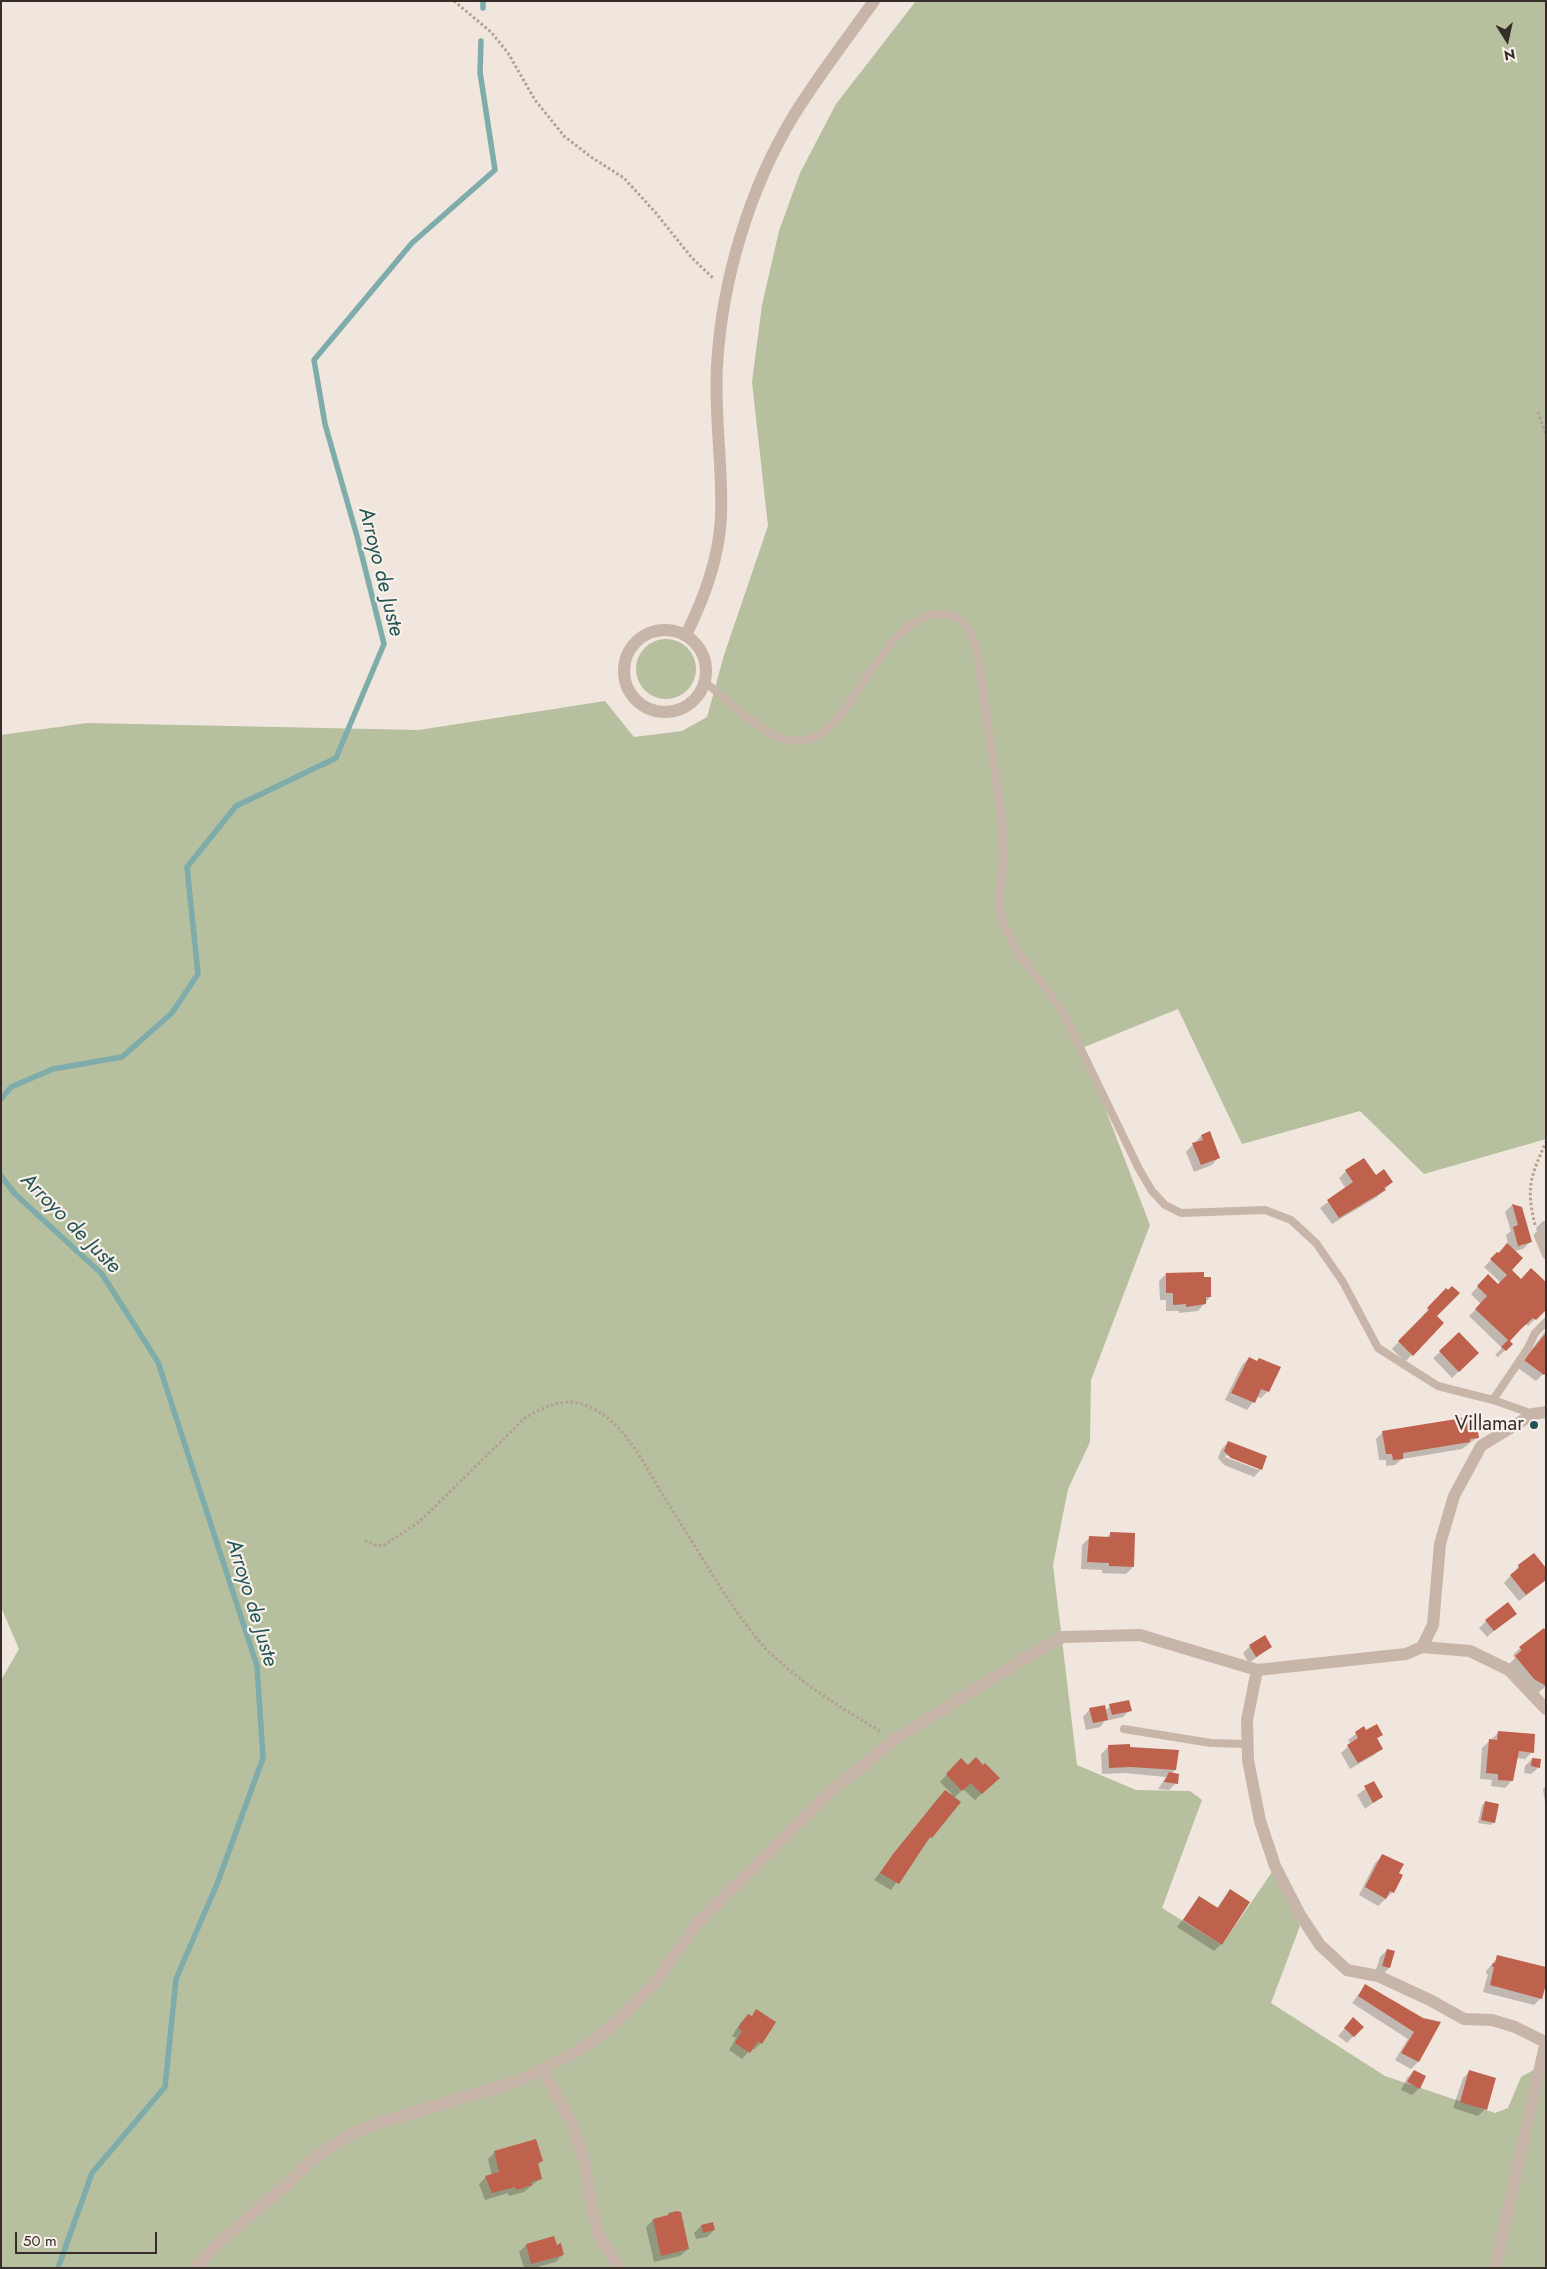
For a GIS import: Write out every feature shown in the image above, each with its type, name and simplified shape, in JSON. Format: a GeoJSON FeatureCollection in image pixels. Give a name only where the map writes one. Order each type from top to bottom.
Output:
{"type":"FeatureCollection","features":[{"type":"Feature","properties":{"kind":"street"},"geometry":{"type":"LineString","coordinates":[[686,635],[706,593],[716,556],[721,519],[717,366],[726,291],[750,207],[762,176],[788,125],[810,90],[874,1]]}},
{"type":"Feature","properties":{"kind":"street"},"geometry":{"type":"LineString","coordinates":[[659,629],[677,631],[693,639],[703,654],[707,667],[705,682],[699,694],[685,707],[668,712],[657,711],[644,706],[630,693],[624,676],[626,656],[638,638],[659,629]]}},
{"type":"Feature","properties":{"kind":"street"},"geometry":{"type":"LineString","coordinates":[[1422,1647],[1433,1625],[1440,1544],[1454,1496],[1481,1446],[1533,1414],[1546,1412]]}},
{"type":"Feature","properties":{"kind":"street"},"geometry":{"type":"LineString","coordinates":[[195,2268],[221,2241],[283,2188],[308,2163],[347,2136],[387,2120],[518,2081],[543,2070],[603,2034],[652,1986],[698,1923],[732,1887],[830,1792],[894,1740],[1027,1657],[1063,1637],[1140,1635],[1257,1670],[1406,1654],[1422,1647],[1470,1652],[1509,1670],[1546,1709]]}},
{"type":"Feature","properties":{"kind":"street"},"geometry":{"type":"LineString","coordinates":[[1257,1670],[1247,1720],[1248,1760],[1260,1821],[1275,1866],[1299,1914],[1320,1946],[1347,1970],[1378,1976],[1430,2000],[1464,2019],[1500,2023],[1516,2027],[1545,2042],[1495,2268]]}},
{"type":"Feature","properties":{"kind":"street"},"geometry":{"type":"LineString","coordinates":[[543,2070],[574,2125],[586,2164],[592,2207],[600,2236],[619,2268]]}},
{"type":"Feature","properties":{"kind":"lane"},"geometry":{"type":"LineString","coordinates":[[705,682],[768,732],[789,741],[809,739],[824,731],[836,718],[898,635],[920,618],[932,614],[950,614],[963,621],[972,636],[977,650],[1002,821],[1003,857],[999,903],[1002,921],[1018,954],[1062,1010],[1152,1191],[1165,1205],[1181,1213],[1265,1210],[1291,1220],[1316,1243],[1343,1282],[1378,1348],[1438,1386],[1493,1400],[1533,1414]]}},
{"type":"Feature","properties":{"kind":"lane"},"geometry":{"type":"LineString","coordinates":[[1538,1236],[1546,1255]]}},
{"type":"Feature","properties":{"kind":"lane"},"geometry":{"type":"LineString","coordinates":[[1493,1400],[1528,1348],[1535,1333],[1546,1322]]}},
{"type":"Feature","properties":{"kind":"lane"},"geometry":{"type":"LineString","coordinates":[[1124,1730],[1211,1743],[1248,1744]]}},
{"type":"Feature","properties":{"kind":"path"},"geometry":{"type":"LineString","coordinates":[[454,1],[490,32],[508,53],[535,100],[564,136],[591,158],[624,178],[692,258],[726,291]]}},
{"type":"Feature","properties":{"kind":"path"},"geometry":{"type":"LineString","coordinates":[[1538,412],[1546,436]]}},
{"type":"Feature","properties":{"kind":"path"},"geometry":{"type":"LineString","coordinates":[[1538,1236],[1529,1200],[1529,1189],[1532,1173],[1546,1142]]}},
{"type":"Feature","properties":{"kind":"path"},"geometry":{"type":"LineString","coordinates":[[365,1540],[374,1545],[383,1546],[419,1522],[526,1417],[547,1406],[563,1402],[574,1402],[589,1406],[603,1415],[621,1432],[640,1458],[716,1579],[766,1649],[824,1696],[894,1740]]}},
{"type":"Feature","properties":{"kind":"green space"},"geometry":{"type":"Polygon","coordinates":[[[916,1],[1546,1],[1546,1139],[1424,1174],[1360,1111],[1242,1144],[1178,1009],[1082,1048],[1150,1225],[1091,1380],[1090,1442],[1068,1489],[1053,1565],[1077,1765],[1136,1790],[1190,1791],[1202,1800],[1162,1908],[1222,1945],[1272,1872],[1300,1926],[1271,2003],[1385,2076],[1495,2113],[1508,2108],[1521,2077],[1546,2063],[1546,2268],[1,2268],[1,1680],[19,1649],[1,1607],[1,735],[87,723],[419,730],[605,701],[634,737],[682,731],[707,717],[724,655],[768,526],[752,382],[762,305],[779,231],[800,173],[836,104],[916,1]]]}},
{"type":"Feature","properties":{"kind":"green space"},"geometry":{"type":"Polygon","coordinates":[[[666,639],[682,644],[687,648],[691,653],[696,669],[691,685],[687,690],[682,694],[666,699],[650,694],[645,690],[641,685],[636,669],[641,653],[645,648],[650,644],[666,639]]]}},
{"type":"Feature","properties":{"kind":"building"},"geometry":{"type":"Polygon","coordinates":[[[1210,1131],[1220,1158],[1201,1165],[1192,1143],[1203,1140],[1201,1135],[1210,1131]]]}},
{"type":"Feature","properties":{"kind":"building"},"geometry":{"type":"Polygon","coordinates":[[[1364,1158],[1376,1175],[1384,1169],[1393,1182],[1384,1188],[1386,1190],[1339,1218],[1327,1200],[1353,1182],[1345,1170],[1364,1158]]]}},
{"type":"Feature","properties":{"kind":"building"},"geometry":{"type":"Polygon","coordinates":[[[1512,1204],[1522,1207],[1532,1242],[1518,1246],[1513,1227],[1518,1225],[1512,1204]]]}},
{"type":"Feature","properties":{"kind":"building"},"geometry":{"type":"Polygon","coordinates":[[[1507,1243],[1523,1258],[1512,1270],[1521,1279],[1531,1268],[1546,1282],[1546,1310],[1536,1320],[1533,1318],[1522,1328],[1510,1341],[1513,1344],[1506,1351],[1501,1347],[1508,1340],[1475,1309],[1487,1296],[1477,1286],[1488,1274],[1498,1284],[1507,1275],[1490,1259],[1497,1252],[1499,1253],[1507,1243]]]}},
{"type":"Feature","properties":{"kind":"building"},"geometry":{"type":"Polygon","coordinates":[[[1204,1272],[1204,1277],[1211,1277],[1211,1297],[1206,1297],[1206,1304],[1186,1307],[1186,1304],[1173,1305],[1173,1293],[1166,1293],[1166,1273],[1204,1272]]]}},
{"type":"Feature","properties":{"kind":"building"},"geometry":{"type":"Polygon","coordinates":[[[1452,1286],[1460,1293],[1437,1316],[1444,1323],[1413,1356],[1398,1341],[1429,1310],[1427,1308],[1446,1288],[1448,1290],[1452,1286]]]}},
{"type":"Feature","properties":{"kind":"building"},"geometry":{"type":"Polygon","coordinates":[[[1459,1332],[1479,1353],[1459,1372],[1439,1351],[1459,1332]]]}},
{"type":"Feature","properties":{"kind":"building"},"geometry":{"type":"Polygon","coordinates":[[[1546,1333],[1546,1373],[1544,1375],[1524,1360],[1546,1333]]]}},
{"type":"Feature","properties":{"kind":"building"},"geometry":{"type":"Polygon","coordinates":[[[1249,1357],[1257,1361],[1259,1358],[1281,1367],[1269,1392],[1261,1389],[1255,1403],[1231,1393],[1249,1357]]]}},
{"type":"Feature","properties":{"kind":"building"},"geometry":{"type":"Polygon","coordinates":[[[1475,1416],[1479,1438],[1470,1439],[1470,1442],[1403,1453],[1403,1459],[1393,1460],[1392,1454],[1386,1454],[1382,1431],[1475,1416]]]}},
{"type":"Feature","properties":{"kind":"building"},"geometry":{"type":"Polygon","coordinates":[[[1228,1441],[1267,1456],[1262,1470],[1231,1458],[1224,1451],[1228,1441]]]}},
{"type":"Feature","properties":{"kind":"building"},"geometry":{"type":"Polygon","coordinates":[[[1110,1532],[1135,1533],[1134,1567],[1109,1566],[1109,1563],[1087,1562],[1089,1536],[1110,1537],[1110,1532]]]}},
{"type":"Feature","properties":{"kind":"building"},"geometry":{"type":"Polygon","coordinates":[[[1534,1553],[1546,1568],[1546,1580],[1526,1595],[1510,1575],[1519,1568],[1518,1565],[1534,1553]]]}},
{"type":"Feature","properties":{"kind":"building"},"geometry":{"type":"Polygon","coordinates":[[[1508,1602],[1517,1614],[1494,1631],[1485,1620],[1508,1602]]]}},
{"type":"Feature","properties":{"kind":"building"},"geometry":{"type":"Polygon","coordinates":[[[1544,1628],[1546,1631],[1546,1686],[1534,1679],[1515,1656],[1522,1650],[1519,1647],[1544,1628]]]}},
{"type":"Feature","properties":{"kind":"building"},"geometry":{"type":"Polygon","coordinates":[[[1265,1635],[1272,1647],[1256,1657],[1249,1645],[1265,1635]]]}},
{"type":"Feature","properties":{"kind":"building"},"geometry":{"type":"Polygon","coordinates":[[[1129,1700],[1132,1711],[1112,1715],[1109,1704],[1129,1700]]]}},
{"type":"Feature","properties":{"kind":"building"},"geometry":{"type":"Polygon","coordinates":[[[1105,1705],[1108,1720],[1093,1723],[1089,1708],[1105,1705]]]}},
{"type":"Feature","properties":{"kind":"building"},"geometry":{"type":"Polygon","coordinates":[[[1377,1724],[1383,1735],[1377,1738],[1383,1749],[1358,1763],[1347,1745],[1358,1738],[1355,1732],[1364,1726],[1366,1730],[1377,1724]]]}},
{"type":"Feature","properties":{"kind":"building"},"geometry":{"type":"Polygon","coordinates":[[[1498,1731],[1535,1734],[1534,1753],[1519,1751],[1513,1781],[1498,1780],[1498,1774],[1486,1773],[1489,1739],[1497,1740],[1498,1731]]]}},
{"type":"Feature","properties":{"kind":"building"},"geometry":{"type":"Polygon","coordinates":[[[1130,1744],[1130,1747],[1179,1750],[1176,1770],[1131,1767],[1109,1768],[1108,1745],[1130,1744]]]}},
{"type":"Feature","properties":{"kind":"building"},"geometry":{"type":"Polygon","coordinates":[[[976,1757],[1000,1778],[982,1794],[971,1783],[962,1791],[946,1774],[961,1758],[968,1765],[976,1757]]]}},
{"type":"Feature","properties":{"kind":"building"},"geometry":{"type":"Polygon","coordinates":[[[1532,1758],[1541,1759],[1540,1768],[1531,1766],[1532,1758]]]}},
{"type":"Feature","properties":{"kind":"building"},"geometry":{"type":"Polygon","coordinates":[[[1169,1772],[1179,1774],[1178,1784],[1164,1782],[1169,1772]]]}},
{"type":"Feature","properties":{"kind":"building"},"geometry":{"type":"Polygon","coordinates":[[[1374,1781],[1383,1797],[1373,1803],[1364,1786],[1374,1781]]]}},
{"type":"Feature","properties":{"kind":"building"},"geometry":{"type":"Polygon","coordinates":[[[945,1790],[961,1802],[932,1838],[930,1837],[899,1884],[880,1873],[893,1854],[945,1790]]]}},
{"type":"Feature","properties":{"kind":"building"},"geometry":{"type":"Polygon","coordinates":[[[1485,1801],[1499,1804],[1495,1823],[1481,1820],[1485,1801]]]}},
{"type":"Feature","properties":{"kind":"building"},"geometry":{"type":"Polygon","coordinates":[[[1382,1854],[1404,1864],[1399,1873],[1403,1875],[1394,1893],[1390,1891],[1386,1899],[1365,1887],[1382,1854]]]}},
{"type":"Feature","properties":{"kind":"building"},"geometry":{"type":"Polygon","coordinates":[[[1230,1889],[1250,1902],[1222,1945],[1183,1920],[1199,1896],[1218,1908],[1230,1889]]]}},
{"type":"Feature","properties":{"kind":"building"},"geometry":{"type":"Polygon","coordinates":[[[1387,1949],[1395,1951],[1390,1968],[1382,1966],[1387,1949]]]}},
{"type":"Feature","properties":{"kind":"building"},"geometry":{"type":"Polygon","coordinates":[[[1497,1955],[1546,1967],[1546,1984],[1542,1999],[1490,1985],[1494,1967],[1492,1967],[1497,1955]]]}},
{"type":"Feature","properties":{"kind":"building"},"geometry":{"type":"Polygon","coordinates":[[[1365,1984],[1423,2018],[1441,2022],[1419,2062],[1401,2053],[1414,2032],[1358,1996],[1365,1984]]]}},
{"type":"Feature","properties":{"kind":"building"},"geometry":{"type":"Polygon","coordinates":[[[756,2009],[776,2022],[762,2044],[758,2041],[750,2053],[735,2043],[742,2031],[738,2028],[748,2014],[752,2016],[756,2009]]]}},
{"type":"Feature","properties":{"kind":"building"},"geometry":{"type":"Polygon","coordinates":[[[1353,2017],[1364,2027],[1354,2037],[1344,2028],[1353,2017]]]}},
{"type":"Feature","properties":{"kind":"building"},"geometry":{"type":"Polygon","coordinates":[[[1414,2070],[1426,2076],[1420,2089],[1407,2082],[1414,2070]]]}},
{"type":"Feature","properties":{"kind":"building"},"geometry":{"type":"Polygon","coordinates":[[[1469,2070],[1496,2078],[1487,2110],[1460,2102],[1469,2070]]]}},
{"type":"Feature","properties":{"kind":"building"},"geometry":{"type":"Polygon","coordinates":[[[536,2139],[543,2161],[538,2163],[542,2179],[531,2182],[532,2185],[516,2190],[515,2187],[492,2193],[485,2176],[499,2172],[494,2151],[536,2139]]]}},
{"type":"Feature","properties":{"kind":"building"},"geometry":{"type":"Polygon","coordinates":[[[677,2211],[681,2212],[689,2249],[661,2256],[653,2219],[677,2211]]]}},
{"type":"Feature","properties":{"kind":"building"},"geometry":{"type":"Polygon","coordinates":[[[713,2222],[715,2230],[703,2233],[701,2225],[713,2222]]]}},
{"type":"Feature","properties":{"kind":"building"},"geometry":{"type":"Polygon","coordinates":[[[554,2236],[557,2245],[561,2243],[564,2255],[531,2264],[526,2244],[554,2236]]]}},
{"type":"Feature","properties":{"kind":"waterway","name":"Arroyo de Juste"},"geometry":{"type":"LineString","coordinates":[[483,1],[483,8]]}},
{"type":"Feature","properties":{"kind":"waterway","name":"Arroyo de Juste"},"geometry":{"type":"LineString","coordinates":[[1,1099],[11,1087],[53,1069],[122,1057],[172,1013],[198,974],[187,867],[236,806],[336,758],[384,644],[357,536],[325,424],[314,360],[412,243],[495,170],[480,72],[481,41]]}},
{"type":"Feature","properties":{"kind":"waterway","name":"Arroyo de Juste"},"geometry":{"type":"LineString","coordinates":[[1,1176],[15,1194],[102,1274],[158,1362],[257,1666],[263,1758],[217,1884],[176,1979],[165,2087],[92,2173],[58,2268]]}},
{"type":"Feature","properties":{"kind":"place","name":"Villamar"},"geometry":{"type":"Point","coordinates":[1534,1425]}}]}
